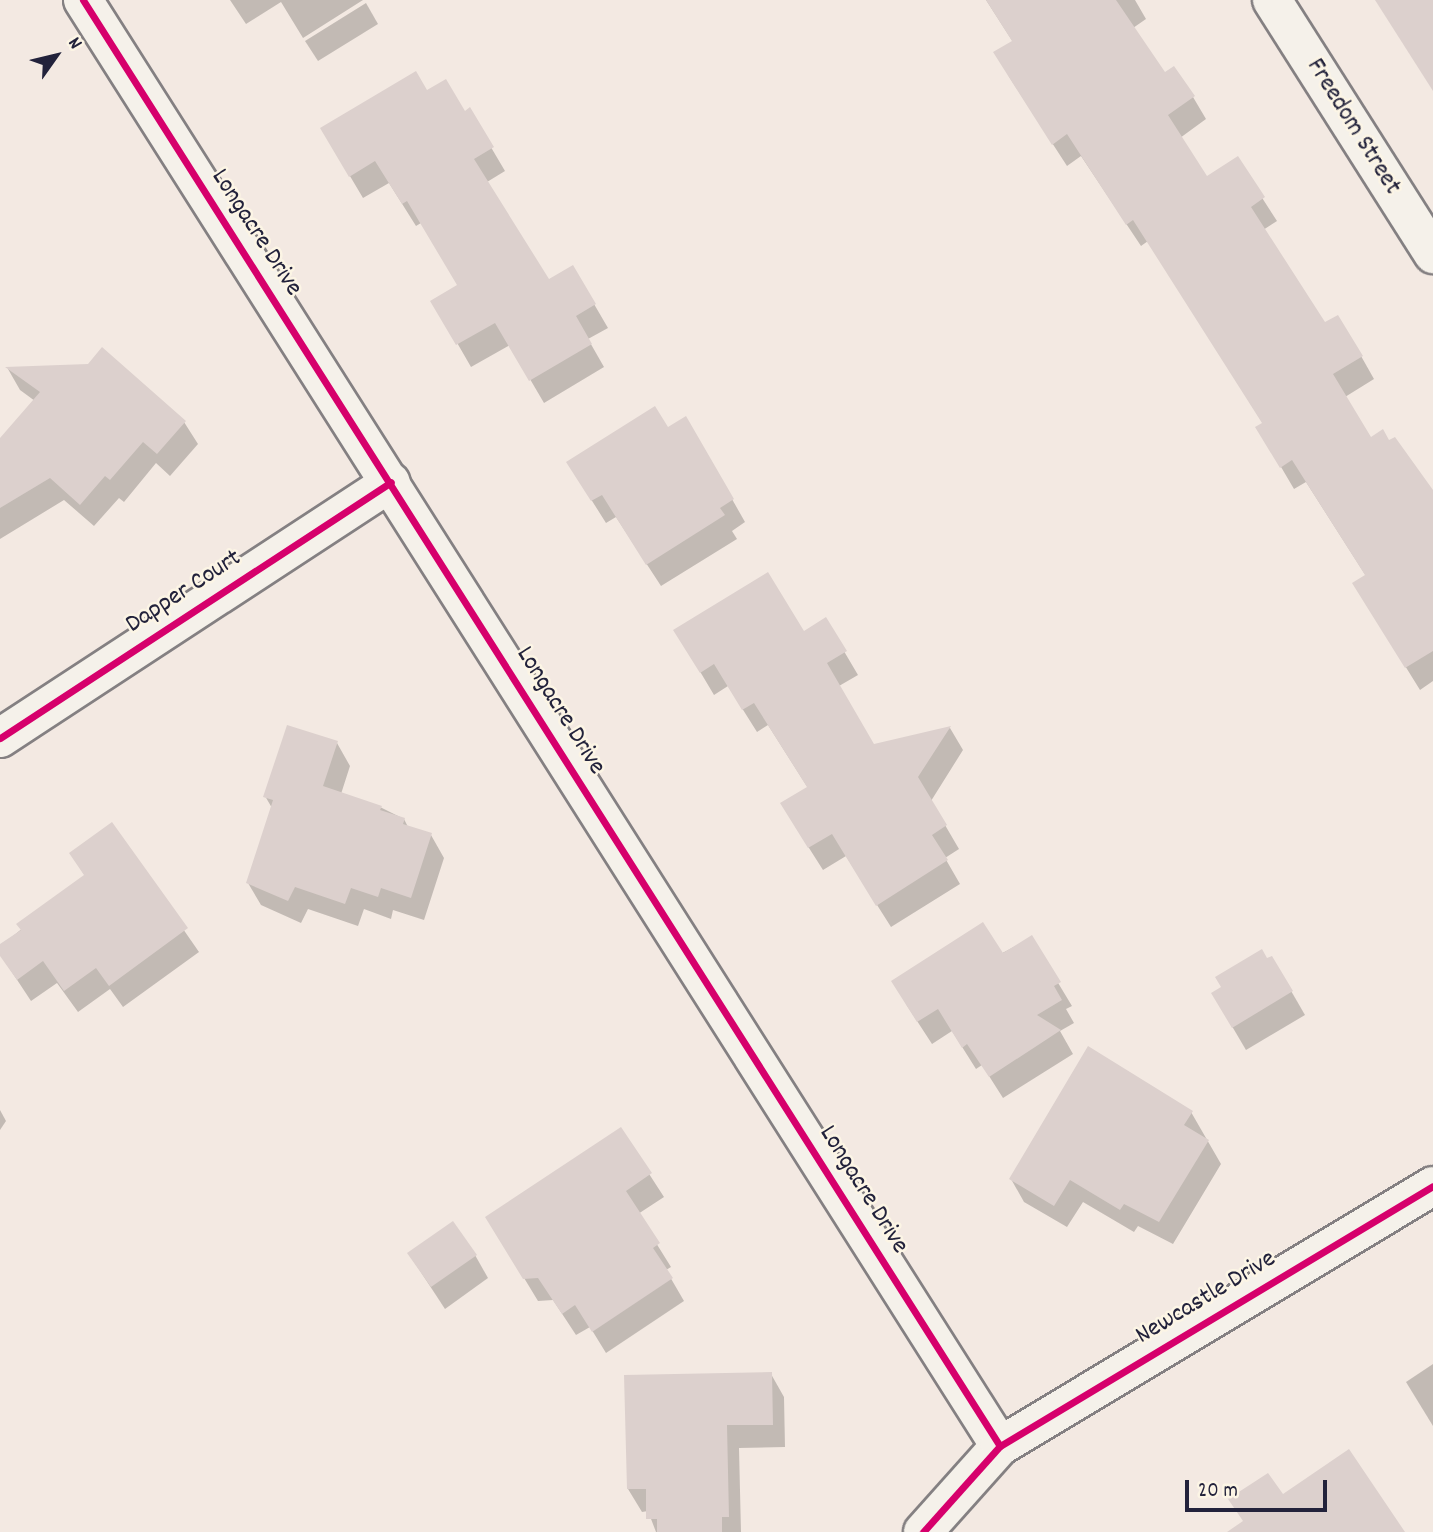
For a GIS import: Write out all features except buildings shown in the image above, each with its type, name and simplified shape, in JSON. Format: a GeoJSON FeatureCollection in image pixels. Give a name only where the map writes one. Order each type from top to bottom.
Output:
{"type":"FeatureCollection","features":[{"type":"Feature","properties":{"kind":"street","name":"Longacre Drive"},"geometry":{"type":"LineString","coordinates":[[83,0],[1000,1446]]}},
{"type":"Feature","properties":{"kind":"street","name":"Freedom Street"},"geometry":{"type":"LineString","coordinates":[[1272,0],[1433,254]]}},
{"type":"Feature","properties":{"kind":"street","name":"Dapper Court"},"geometry":{"type":"LineString","coordinates":[[0,737],[391,482]]}},
{"type":"Feature","properties":{"kind":"street","name":"Newcastle Drive"},"geometry":{"type":"LineString","coordinates":[[923,1532],[1000,1446],[1433,1186]]}},
{"type":"Feature","properties":{"kind":"cycle path"},"geometry":{"type":"LineString","coordinates":[[83,0],[1000,1446]]}},
{"type":"Feature","properties":{"kind":"cycle path"},"geometry":{"type":"LineString","coordinates":[[0,738],[391,482]]}},
{"type":"Feature","properties":{"kind":"cycle path"},"geometry":{"type":"LineString","coordinates":[[923,1532],[1000,1446],[1433,1186]]}}]}
